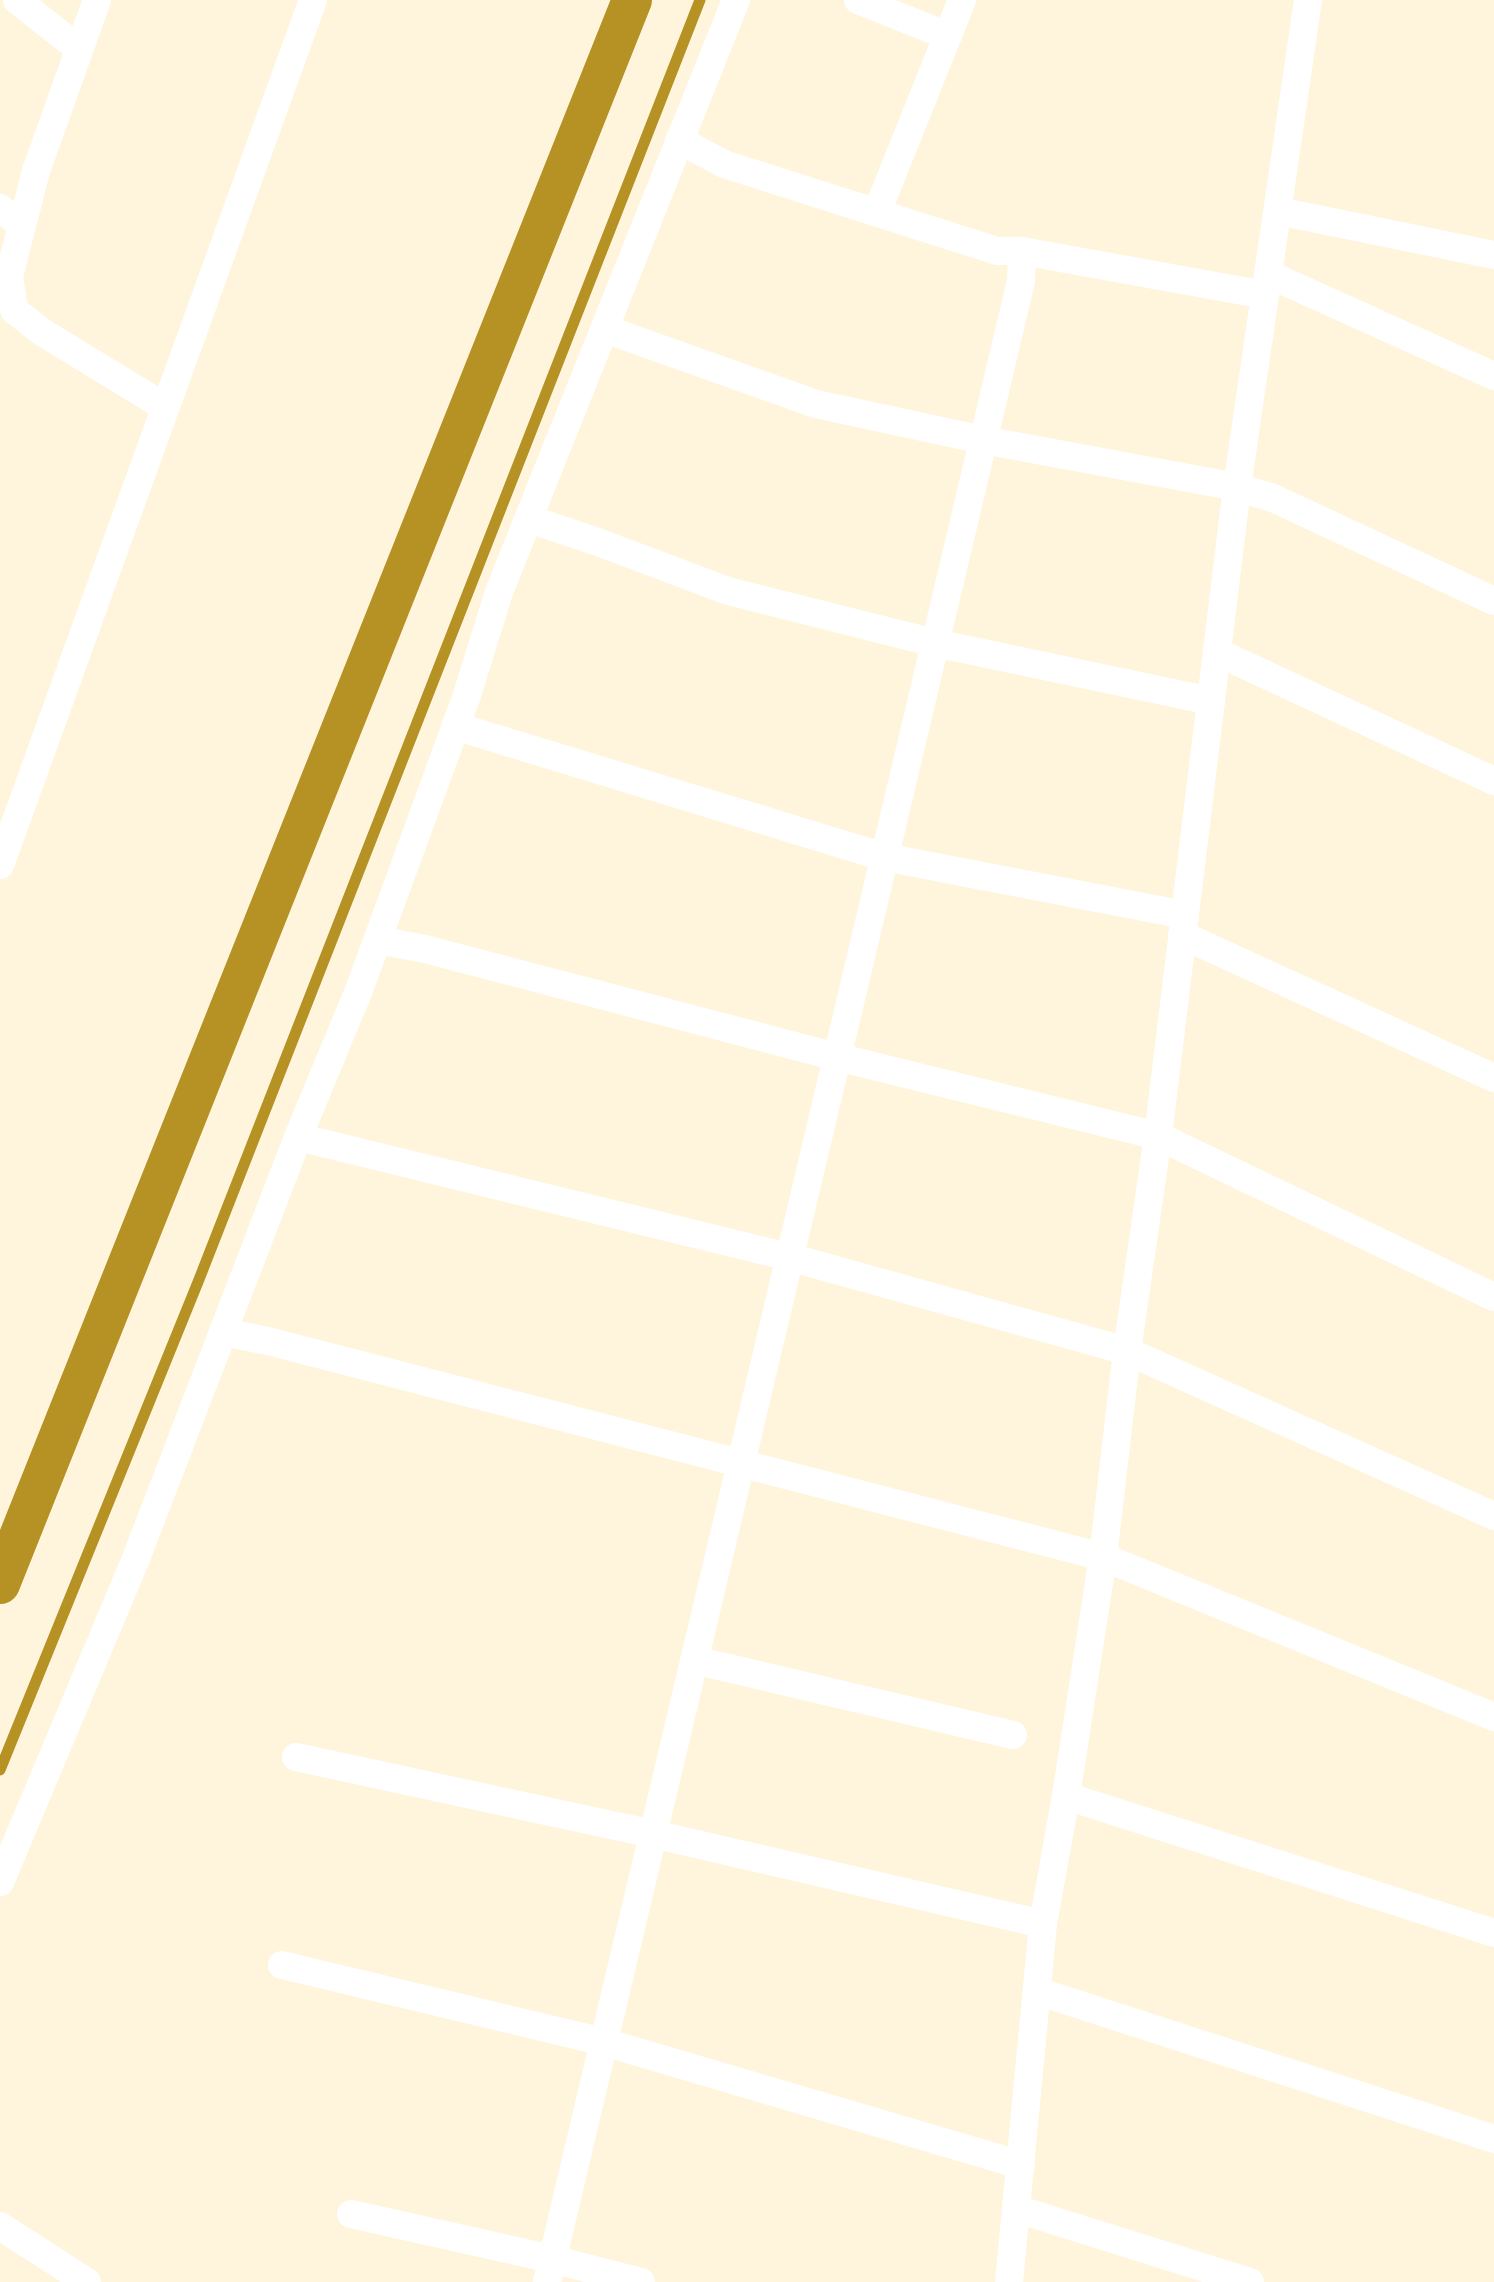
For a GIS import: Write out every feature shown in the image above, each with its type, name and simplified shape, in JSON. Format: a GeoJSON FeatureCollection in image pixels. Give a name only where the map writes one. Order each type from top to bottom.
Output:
{"type":"FeatureCollection","features":[{"type":"Feature","properties":{"kind":"street"},"geometry":{"type":"LineString","coordinates":[[17,0],[79,49]]}},
{"type":"Feature","properties":{"kind":"street"},"geometry":{"type":"LineString","coordinates":[[96,0],[36,171],[9,276],[14,310],[42,332],[165,407]]}},
{"type":"Feature","properties":{"kind":"street"},"geometry":{"type":"LineString","coordinates":[[0,865],[313,0]]}},
{"type":"Feature","properties":{"kind":"street"},"geometry":{"type":"LineString","coordinates":[[0,1882],[135,1561],[298,1137],[359,990],[456,726],[499,592],[606,329],[679,140],[736,0]]}},
{"type":"Feature","properties":{"kind":"street"},"geometry":{"type":"LineString","coordinates":[[858,0],[948,36]]}},
{"type":"Feature","properties":{"kind":"street"},"geometry":{"type":"LineString","coordinates":[[877,212],[962,0]]}},
{"type":"Feature","properties":{"kind":"street"},"geometry":{"type":"LineString","coordinates":[[1010,2282],[1043,1924],[1066,1796],[1103,1557],[1127,1351],[1158,1136],[1237,487],[1308,0]]}},
{"type":"Feature","properties":{"kind":"street"},"geometry":{"type":"LineString","coordinates":[[679,140],[724,164],[997,251],[1022,251],[1267,285],[1494,376]]}},
{"type":"Feature","properties":{"kind":"street"},"geometry":{"type":"LineString","coordinates":[[0,208],[22,225]]}},
{"type":"Feature","properties":{"kind":"street"},"geometry":{"type":"LineString","coordinates":[[1278,211],[1494,255]]}},
{"type":"Feature","properties":{"kind":"street"},"geometry":{"type":"LineString","coordinates":[[549,2270],[983,440],[1020,281],[1022,251]]}},
{"type":"Feature","properties":{"kind":"street"},"geometry":{"type":"LineString","coordinates":[[606,329],[816,404],[983,440],[1237,487],[1273,498],[1494,601]]}},
{"type":"Feature","properties":{"kind":"street"},"geometry":{"type":"LineString","coordinates":[[529,519],[595,541],[728,591],[935,643],[1211,701]]}},
{"type":"Feature","properties":{"kind":"street"},"geometry":{"type":"LineString","coordinates":[[1217,652],[1494,781]]}},
{"type":"Feature","properties":{"kind":"street"},"geometry":{"type":"LineString","coordinates":[[456,726],[884,856],[1184,925],[1494,1078]]}},
{"type":"Feature","properties":{"kind":"street"},"geometry":{"type":"LineString","coordinates":[[378,940],[425,949],[837,1057],[1158,1136],[1494,1297]]}},
{"type":"Feature","properties":{"kind":"street"},"geometry":{"type":"LineString","coordinates":[[298,1137],[789,1257],[1127,1351],[1494,1516]]}},
{"type":"Feature","properties":{"kind":"street"},"geometry":{"type":"LineString","coordinates":[[223,1332],[268,1341],[1103,1557],[1494,1718]]}},
{"type":"Feature","properties":{"kind":"street"},"geometry":{"type":"LineString","coordinates":[[694,1660],[1013,1735]]}},
{"type":"Feature","properties":{"kind":"street"},"geometry":{"type":"LineString","coordinates":[[296,1756],[653,1834],[1043,1924]]}},
{"type":"Feature","properties":{"kind":"street"},"geometry":{"type":"LineString","coordinates":[[1066,1796],[1494,1933]]}},
{"type":"Feature","properties":{"kind":"street"},"geometry":{"type":"LineString","coordinates":[[282,1965],[604,2042],[1021,2165]]}},
{"type":"Feature","properties":{"kind":"street"},"geometry":{"type":"LineString","coordinates":[[1037,1991],[1494,2139]]}},
{"type":"Feature","properties":{"kind":"street"},"geometry":{"type":"LineString","coordinates":[[1017,2209],[1250,2282]]}},
{"type":"Feature","properties":{"kind":"street"},"geometry":{"type":"LineString","coordinates":[[351,2214],[549,2270],[641,2282]]}},
{"type":"Feature","properties":{"kind":"street"},"geometry":{"type":"LineString","coordinates":[[0,2226],[87,2282]]}},
{"type":"Feature","properties":{"kind":"waterway"},"geometry":{"type":"LineString","coordinates":[[0,1584],[632,0]]}},
{"type":"Feature","properties":{"kind":"waterway"},"geometry":{"type":"LineString","coordinates":[[0,1770],[198,1282],[700,0]]}}]}
